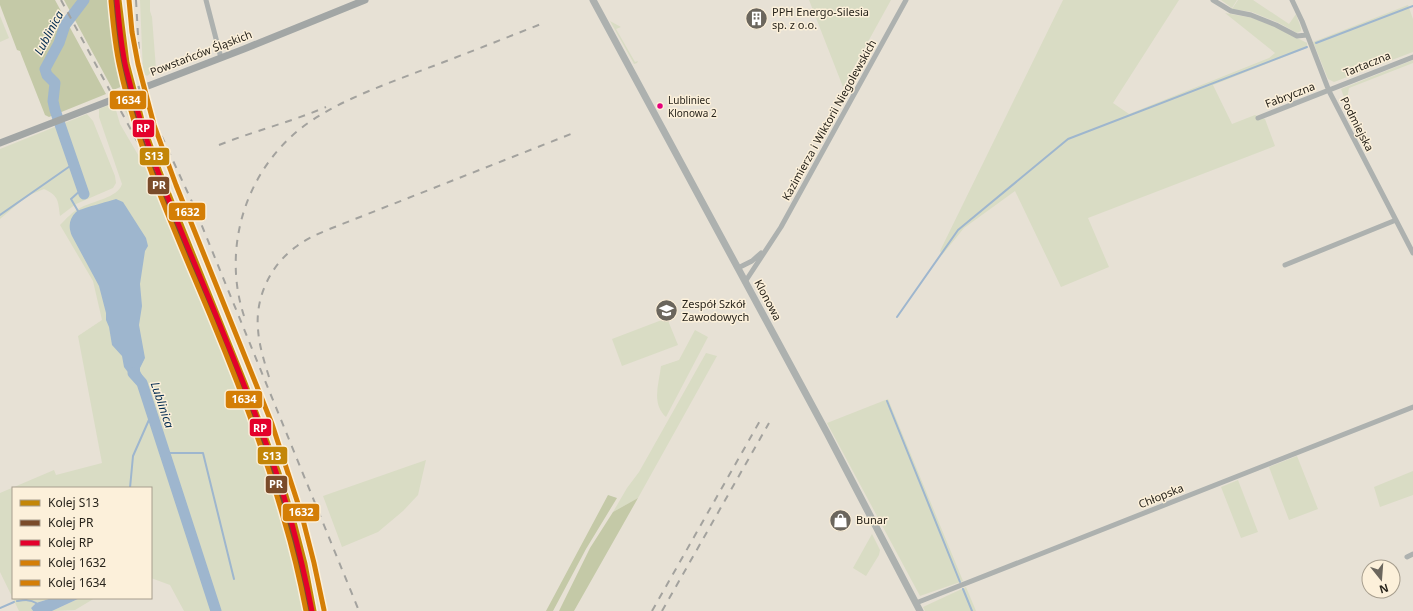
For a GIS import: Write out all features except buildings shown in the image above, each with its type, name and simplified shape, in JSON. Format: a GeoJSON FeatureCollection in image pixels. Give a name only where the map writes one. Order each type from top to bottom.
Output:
{"type":"FeatureCollection","features":[{"type":"Feature","properties":{"kind":"main road","name":"Powstańców Śląskich"},"geometry":{"type":"LineString","coordinates":[[0,143],[221,58],[365,0]]}},
{"type":"Feature","properties":{"kind":"street"},"geometry":{"type":"LineString","coordinates":[[206,0],[221,58]]}},
{"type":"Feature","properties":{"kind":"street","name":"Klonowa"},"geometry":{"type":"LineString","coordinates":[[593,0],[830,439],[920,611]]}},
{"type":"Feature","properties":{"kind":"street","name":"Kazimierza i Wiktorii Niegolewskich"},"geometry":{"type":"LineString","coordinates":[[767,248],[781,227],[906,0]]}},
{"type":"Feature","properties":{"kind":"street"},"geometry":{"type":"LineString","coordinates":[[1213,0],[1231,11],[1252,15],[1276,25],[1296,36],[1300,37],[1307,35]]}},
{"type":"Feature","properties":{"kind":"street","name":"Podmiejska"},"geometry":{"type":"LineString","coordinates":[[1292,0],[1329,90],[1413,253]]}},
{"type":"Feature","properties":{"kind":"street","name":"Tartaczna"},"geometry":{"type":"LineString","coordinates":[[1329,90],[1413,57]]}},
{"type":"Feature","properties":{"kind":"street","name":"Fabryczna"},"geometry":{"type":"LineString","coordinates":[[1258,118],[1329,90]]}},
{"type":"Feature","properties":{"kind":"street"},"geometry":{"type":"LineString","coordinates":[[1285,265],[1396,220]]}},
{"type":"Feature","properties":{"kind":"street"},"geometry":{"type":"LineString","coordinates":[[738,268],[752,261],[767,248]]}},
{"type":"Feature","properties":{"kind":"street"},"geometry":{"type":"LineString","coordinates":[[745,282],[767,248]]}},
{"type":"Feature","properties":{"kind":"street","name":"Chłopska"},"geometry":{"type":"LineString","coordinates":[[916,603],[1413,407]]}},
{"type":"Feature","properties":{"kind":"street"},"geometry":{"type":"LineString","coordinates":[[1407,557],[1413,554]]}},
{"type":"Feature","properties":{"kind":"green space"},"geometry":{"type":"Polygon","coordinates":[[[0,0],[55,0],[106,94],[49,117],[45,115],[20,51],[17,50],[0,5],[0,0]]]}},
{"type":"Feature","properties":{"kind":"green space"},"geometry":{"type":"Polygon","coordinates":[[[64,0],[114,0],[124,74],[123,86],[113,90],[64,0]]]}},
{"type":"Feature","properties":{"kind":"green space"},"geometry":{"type":"Polygon","coordinates":[[[140,0],[150,0],[150,11],[152,17],[156,69],[147,76],[143,73],[140,0]]]}},
{"type":"Feature","properties":{"kind":"green space"},"geometry":{"type":"Polygon","coordinates":[[[809,0],[891,0],[843,87],[809,0]]]}},
{"type":"Feature","properties":{"kind":"green space"},"geometry":{"type":"Polygon","coordinates":[[[1063,0],[1179,0],[1113,103],[1129,114],[1269,58],[1275,53],[1225,13],[1253,18],[1267,23],[1307,43],[1307,48],[1213,85],[1232,124],[1255,115],[1265,119],[1275,146],[1088,218],[1109,267],[1061,287],[1015,191],[964,228],[942,255],[940,251],[1063,0]]]}},
{"type":"Feature","properties":{"kind":"green space"},"geometry":{"type":"Polygon","coordinates":[[[1221,0],[1237,0],[1232,8],[1221,0]]]}},
{"type":"Feature","properties":{"kind":"green space"},"geometry":{"type":"Polygon","coordinates":[[[1238,0],[1253,0],[1289,24],[1296,14],[1301,31],[1297,33],[1279,23],[1252,12],[1232,9],[1238,0]]]}},
{"type":"Feature","properties":{"kind":"green space"},"geometry":{"type":"Polygon","coordinates":[[[1408,5],[1413,19],[1413,52],[1334,82],[1328,79],[1313,42],[1408,5]]]}},
{"type":"Feature","properties":{"kind":"green space"},"geometry":{"type":"Polygon","coordinates":[[[0,16],[9,38],[0,42],[0,16]]]}},
{"type":"Feature","properties":{"kind":"green space"},"geometry":{"type":"Polygon","coordinates":[[[610,21],[621,27],[616,29],[635,62],[638,61],[637,63],[634,64],[610,21]]]}},
{"type":"Feature","properties":{"kind":"green space"},"geometry":{"type":"Polygon","coordinates":[[[1413,60],[1413,63],[1349,88],[1347,99],[1345,100],[1341,89],[1413,60]]]}},
{"type":"Feature","properties":{"kind":"green space"},"geometry":{"type":"Polygon","coordinates":[[[132,97],[141,129],[155,170],[120,101],[132,97]]]}},
{"type":"Feature","properties":{"kind":"green space"},"geometry":{"type":"Polygon","coordinates":[[[114,103],[120,124],[154,182],[176,228],[262,436],[284,504],[306,611],[184,611],[170,585],[152,578],[152,487],[14,487],[54,470],[56,475],[102,463],[78,336],[102,320],[93,281],[60,225],[77,210],[115,193],[120,189],[122,184],[99,117],[99,109],[114,103]]]}},
{"type":"Feature","properties":{"kind":"green space"},"geometry":{"type":"Polygon","coordinates":[[[87,114],[93,121],[115,176],[116,183],[113,188],[76,204],[60,216],[57,200],[53,194],[44,189],[27,196],[0,219],[0,149],[87,114]]]}},
{"type":"Feature","properties":{"kind":"green space"},"geometry":{"type":"Polygon","coordinates":[[[667,318],[678,345],[622,366],[612,339],[667,318]]]}},
{"type":"Feature","properties":{"kind":"green space"},"geometry":{"type":"Polygon","coordinates":[[[695,330],[708,337],[666,417],[661,412],[657,399],[661,366],[679,360],[695,330]]]}},
{"type":"Feature","properties":{"kind":"green space"},"geometry":{"type":"Polygon","coordinates":[[[706,353],[717,356],[638,498],[613,512],[627,488],[639,472],[706,353]]]}},
{"type":"Feature","properties":{"kind":"green space"},"geometry":{"type":"Polygon","coordinates":[[[888,399],[963,581],[920,596],[827,423],[888,399]]]}},
{"type":"Feature","properties":{"kind":"green space"},"geometry":{"type":"Polygon","coordinates":[[[1297,456],[1318,509],[1289,520],[1269,467],[1297,456]]]}},
{"type":"Feature","properties":{"kind":"green space"},"geometry":{"type":"Polygon","coordinates":[[[426,460],[418,495],[403,511],[378,532],[342,547],[323,496],[426,460]]]}},
{"type":"Feature","properties":{"kind":"green space"},"geometry":{"type":"Polygon","coordinates":[[[1413,471],[1413,495],[1380,507],[1374,487],[1413,471]]]}},
{"type":"Feature","properties":{"kind":"green space"},"geometry":{"type":"Polygon","coordinates":[[[1238,480],[1258,532],[1241,538],[1221,487],[1238,480]]]}},
{"type":"Feature","properties":{"kind":"green space"},"geometry":{"type":"Polygon","coordinates":[[[12,488],[12,597],[0,572],[0,493],[12,488]]]}},
{"type":"Feature","properties":{"kind":"green space"},"geometry":{"type":"Polygon","coordinates":[[[608,495],[617,498],[586,549],[553,611],[546,611],[608,495]]]}},
{"type":"Feature","properties":{"kind":"green space"},"geometry":{"type":"Polygon","coordinates":[[[638,498],[574,611],[559,611],[590,548],[613,512],[638,498]]]}},
{"type":"Feature","properties":{"kind":"green space"},"geometry":{"type":"Polygon","coordinates":[[[872,534],[880,550],[879,555],[866,576],[853,568],[872,534]]]}},
{"type":"Feature","properties":{"kind":"green space"},"geometry":{"type":"Polygon","coordinates":[[[966,587],[976,611],[925,611],[923,607],[966,587]]]}},
{"type":"Feature","properties":{"kind":"green space"},"geometry":{"type":"Polygon","coordinates":[[[13,599],[49,599],[36,603],[31,608],[33,611],[19,611],[13,599]]]}},
{"type":"Feature","properties":{"kind":"green space"},"geometry":{"type":"Polygon","coordinates":[[[78,599],[93,599],[75,610],[52,611],[78,599]]]}},
{"type":"Feature","properties":{"kind":"water"},"geometry":{"type":"Polygon","coordinates":[[[116,199],[123,202],[146,238],[148,246],[145,251],[140,284],[142,306],[139,325],[145,358],[140,368],[144,379],[142,383],[139,383],[136,378],[130,375],[124,367],[122,356],[112,345],[99,286],[72,236],[70,229],[71,220],[76,212],[116,199]]]}},
{"type":"Feature","properties":{"kind":"water"},"geometry":{"type":"Polygon","coordinates":[[[49,599],[78,599],[52,611],[33,611],[31,608],[36,603],[49,599]]]}},
{"type":"Feature","properties":{"kind":"waterway","name":"Lublinica"},"geometry":{"type":"LineString","coordinates":[[84,0],[65,25],[59,43],[45,69],[47,75],[55,83],[53,101],[55,110],[84,194]]}},
{"type":"Feature","properties":{"kind":"waterway"},"geometry":{"type":"LineString","coordinates":[[1316,43],[1413,6]]}},
{"type":"Feature","properties":{"kind":"waterway"},"geometry":{"type":"LineString","coordinates":[[897,317],[958,230],[1068,139],[1307,47]]}},
{"type":"Feature","properties":{"kind":"waterway"},"geometry":{"type":"LineString","coordinates":[[0,215],[73,164]]}},
{"type":"Feature","properties":{"kind":"waterway"},"geometry":{"type":"LineString","coordinates":[[78,211],[71,199],[82,189]]}},
{"type":"Feature","properties":{"kind":"waterway","name":"Lublinica"},"geometry":{"type":"LineString","coordinates":[[133,373],[142,383],[216,611]]}},
{"type":"Feature","properties":{"kind":"waterway"},"geometry":{"type":"LineString","coordinates":[[887,401],[960,582]]}},
{"type":"Feature","properties":{"kind":"waterway"},"geometry":{"type":"LineString","coordinates":[[130,487],[133,456],[152,413]]}},
{"type":"Feature","properties":{"kind":"waterway"},"geometry":{"type":"LineString","coordinates":[[165,453],[203,453],[234,579]]}},
{"type":"Feature","properties":{"kind":"waterway"},"geometry":{"type":"LineString","coordinates":[[963,589],[972,611]]}},
{"type":"Feature","properties":{"kind":"waterway"},"geometry":{"type":"LineString","coordinates":[[17,601],[29,600],[36,603]]}},
{"type":"Feature","properties":{"kind":"waterway"},"geometry":{"type":"LineString","coordinates":[[0,608],[14,602]]}},
{"type":"Feature","properties":{"kind":"railway"},"geometry":{"type":"LineString","coordinates":[[61,0],[171,204],[187,239]]}},
{"type":"Feature","properties":{"kind":"railway"},"geometry":{"type":"LineString","coordinates":[[136,0],[140,70],[143,87],[151,113],[193,204],[359,611]]}},
{"type":"Feature","properties":{"kind":"railway"},"geometry":{"type":"LineString","coordinates":[[244,316],[238,289],[236,262],[238,236],[244,209],[255,185],[269,161],[287,141],[320,115],[358,96],[385,84],[541,24]]}},
{"type":"Feature","properties":{"kind":"railway"},"geometry":{"type":"LineString","coordinates":[[219,145],[326,107]]}},
{"type":"Feature","properties":{"kind":"railway"},"geometry":{"type":"LineString","coordinates":[[269,377],[262,353],[259,335],[259,305],[262,293],[272,272],[288,253],[308,239],[327,230],[576,132]]}},
{"type":"Feature","properties":{"kind":"railway"},"geometry":{"type":"LineString","coordinates":[[652,611],[761,419]]}},
{"type":"Feature","properties":{"kind":"railway"},"geometry":{"type":"LineString","coordinates":[[662,611],[769,423]]}},
{"type":"Feature","properties":{"kind":"rail line","name":"S13"},"geometry":{"type":"LineString","coordinates":[[119,0],[127,63],[143,124],[160,172],[245,383],[279,473],[305,564],[314,611]]}},
{"type":"Feature","properties":{"kind":"rail line","name":"1632"},"geometry":{"type":"LineString","coordinates":[[129,0],[132,32],[138,64],[154,125],[176,185],[272,424],[302,516],[324,610]]}},
{"type":"Feature","properties":{"kind":"rail line","name":"1634"},"geometry":{"type":"LineString","coordinates":[[111,1],[118,60],[138,133],[160,196],[232,369],[260,444],[277,495],[299,576],[306,611]]}},
{"type":"Feature","properties":{"kind":"rail line","name":"PR"},"geometry":{"type":"LineString","coordinates":[[113,1],[121,64],[137,126],[154,174],[240,385],[273,474],[299,565],[308,611]]}},
{"type":"Feature","properties":{"kind":"rail line","name":"RP"},"geometry":{"type":"LineString","coordinates":[[117,1],[124,60],[145,134],[168,198],[267,446],[291,520],[312,611]]}},
{"type":"Feature","properties":{"kind":"place","name":"PPH Energo-Silesia sp. z o.o."},"geometry":{"type":"Point","coordinates":[756,18]}},
{"type":"Feature","properties":{"kind":"place","name":"Lubliniec Klonowa 2"},"geometry":{"type":"Point","coordinates":[660,106]}},
{"type":"Feature","properties":{"kind":"place","name":"Zespół Szkół Zawodowych"},"geometry":{"type":"Point","coordinates":[667,310]}},
{"type":"Feature","properties":{"kind":"place","name":"Bunar"},"geometry":{"type":"Point","coordinates":[841,520]}}]}
